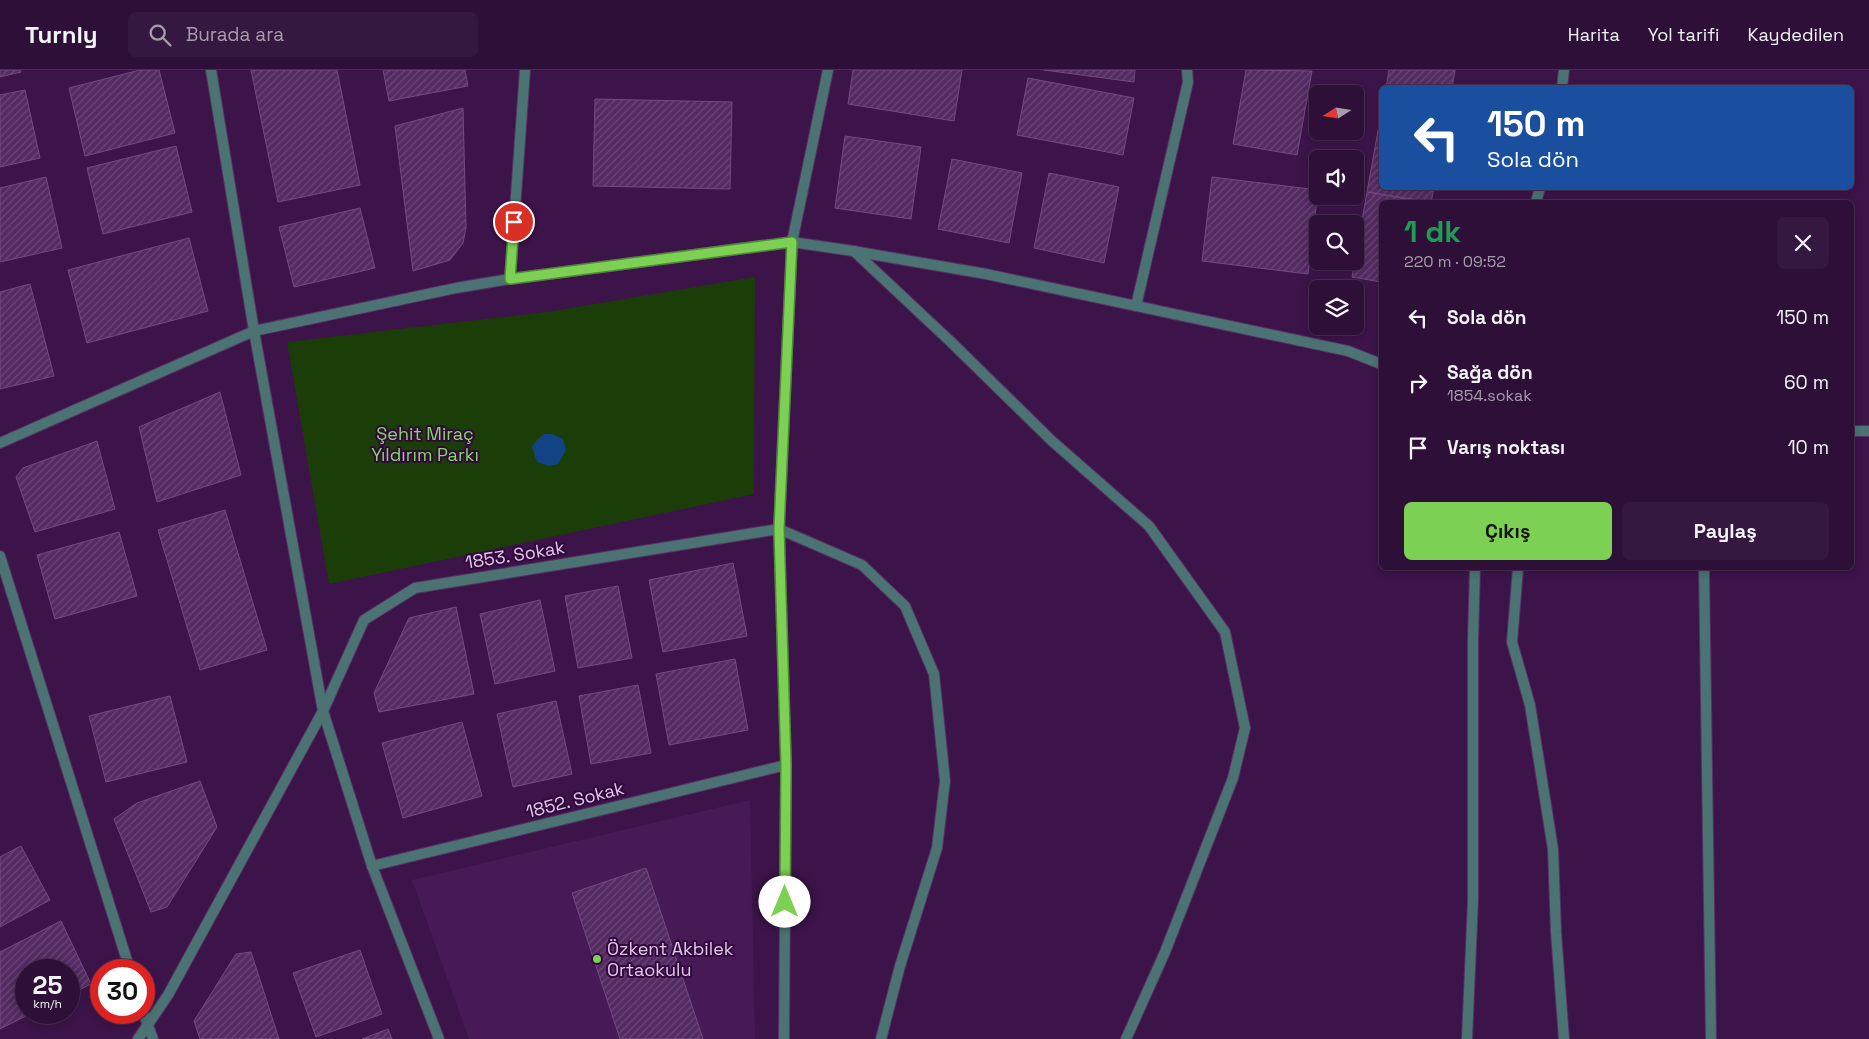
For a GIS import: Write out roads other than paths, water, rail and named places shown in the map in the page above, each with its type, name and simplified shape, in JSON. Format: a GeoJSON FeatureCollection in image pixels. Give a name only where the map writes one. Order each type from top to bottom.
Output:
{"type":"FeatureCollection","features":[{"type":"Feature","properties":{"kind":"street"},"geometry":{"type":"LineString","coordinates":[[211,70],[254,331],[323,711],[372,866],[439,1039]]}},
{"type":"Feature","properties":{"kind":"street"},"geometry":{"type":"LineString","coordinates":[[510,279],[525,70]]}},
{"type":"Feature","properties":{"kind":"street"},"geometry":{"type":"LineString","coordinates":[[784,1039],[786,765],[779,529],[792,242],[828,70]]}},
{"type":"Feature","properties":{"kind":"street"},"geometry":{"type":"LineString","coordinates":[[1136,306],[1188,82],[1187,70]]}},
{"type":"Feature","properties":{"kind":"street"},"geometry":{"type":"LineString","coordinates":[[1562,85],[1564,70]]}},
{"type":"Feature","properties":{"kind":"street"},"geometry":{"type":"LineString","coordinates":[[0,443],[254,331],[456,288],[510,279],[792,242],[853,250],[986,274],[1348,351],[1379,363]]}},
{"type":"Feature","properties":{"kind":"street"},"geometry":{"type":"LineString","coordinates":[[853,250],[1052,441],[1149,526],[1225,632],[1245,728],[1233,778],[1172,934],[1126,1039]]}},
{"type":"Feature","properties":{"kind":"street"},"geometry":{"type":"LineString","coordinates":[[1854,431],[1869,431]]}},
{"type":"Feature","properties":{"kind":"street"},"geometry":{"type":"LineString","coordinates":[[779,529],[862,564],[905,606],[934,674],[945,781],[937,848],[900,966],[880,1039]]}},
{"type":"Feature","properties":{"kind":"street","name":"1853. Sokak"},"geometry":{"type":"LineString","coordinates":[[138,1039],[168,995],[323,711],[364,620],[415,588],[779,529]]}},
{"type":"Feature","properties":{"kind":"street"},"geometry":{"type":"LineString","coordinates":[[0,556],[127,959]]}},
{"type":"Feature","properties":{"kind":"street"},"geometry":{"type":"LineString","coordinates":[[1467,1039],[1473,900],[1473,640],[1475,570]]}},
{"type":"Feature","properties":{"kind":"street"},"geometry":{"type":"LineString","coordinates":[[1518,570],[1512,642],[1530,705],[1553,849],[1556,932],[1564,1039]]}},
{"type":"Feature","properties":{"kind":"street"},"geometry":{"type":"LineString","coordinates":[[1704,570],[1711,1039]]}},
{"type":"Feature","properties":{"kind":"street","name":"1852. Sokak"},"geometry":{"type":"LineString","coordinates":[[372,866],[786,765]]}},
{"type":"Feature","properties":{"kind":"street"},"geometry":{"type":"LineString","coordinates":[[147,1025],[153,1039]]}},
{"type":"Feature","properties":{"kind":"water"},"geometry":{"type":"Polygon","coordinates":[[[544,434],[552,434],[563,439],[566,450],[558,464],[549,466],[537,462],[532,447],[544,434]]]}},
{"type":"Feature","properties":{"kind":"place","name":"Özkent Akbilek Ortaokulu"},"geometry":{"type":"Point","coordinates":[597,959]}},
{"type":"Feature","properties":{"kind":"park label","name":"Şehit Miraç Yıldırım Parkı"},"geometry":{"type":"Point","coordinates":[425,444]}}]}
